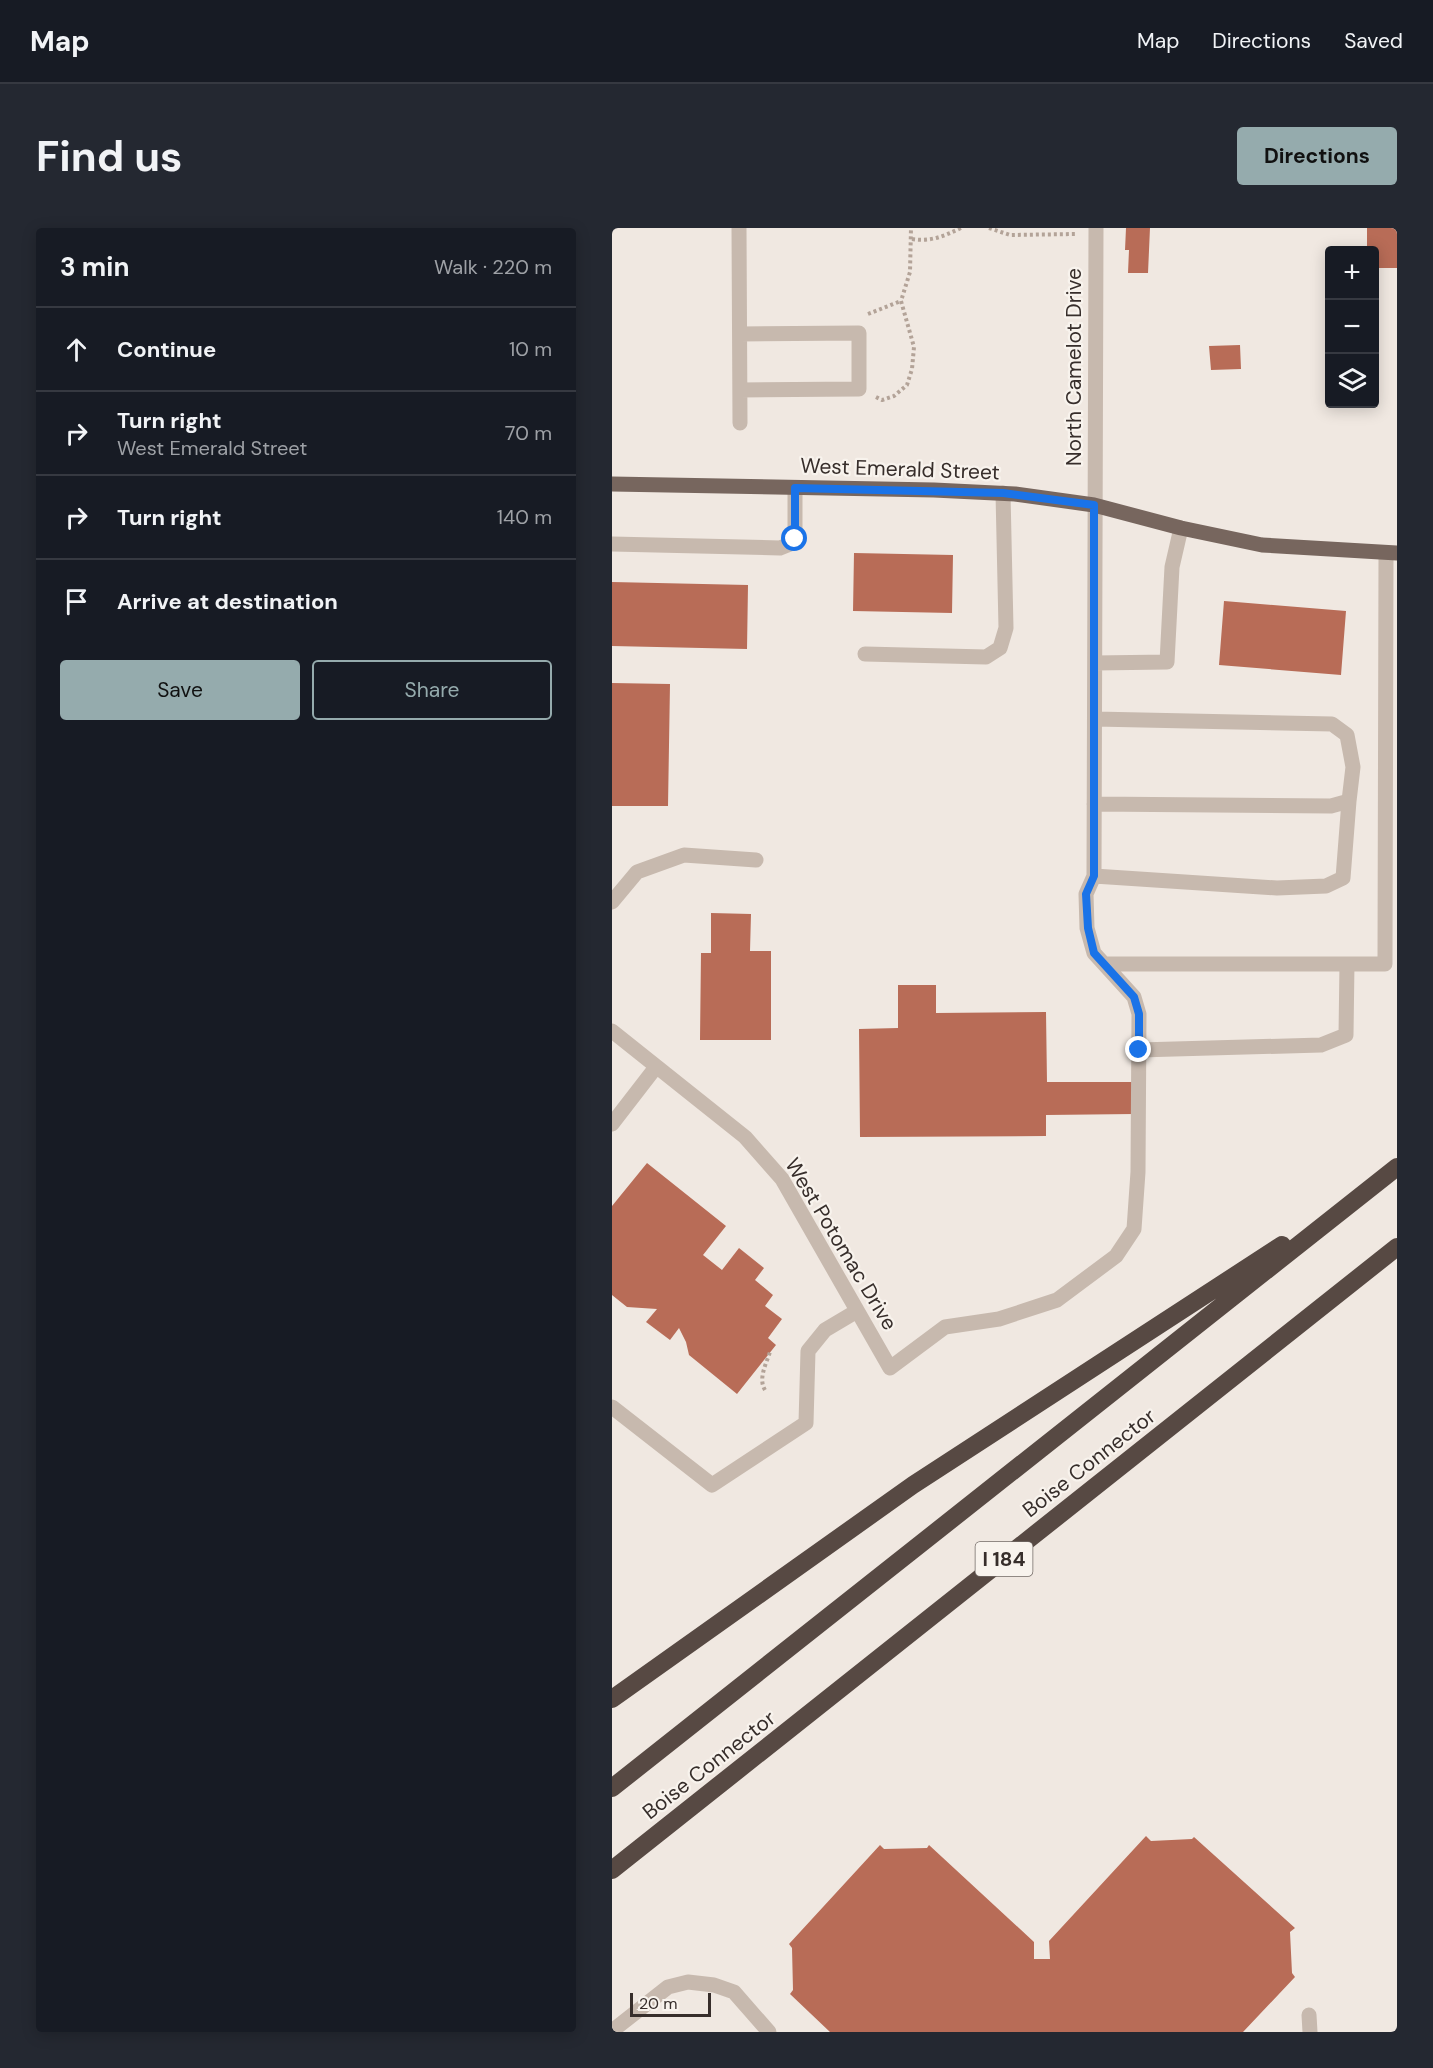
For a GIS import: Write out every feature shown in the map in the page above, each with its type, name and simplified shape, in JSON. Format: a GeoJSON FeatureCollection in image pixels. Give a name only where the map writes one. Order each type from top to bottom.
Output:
{"type":"FeatureCollection","features":[{"type":"Feature","properties":{"kind":"highway","name":"Boise Connector"},"geometry":{"type":"LineString","coordinates":[[612,1788],[1397,1167]]}},
{"type":"Feature","properties":{"kind":"highway"},"geometry":{"type":"LineString","coordinates":[[612,1699],[913,1485],[1374,1185]]}},
{"type":"Feature","properties":{"kind":"highway","name":"Boise Connector"},"geometry":{"type":"LineString","coordinates":[[612,1870],[1397,1247]]}},
{"type":"Feature","properties":{"kind":"main road","name":"West Emerald Street"},"geometry":{"type":"LineString","coordinates":[[612,484],[1003,493],[1094,505],[1181,528],[1262,545],[1391,553]]}},
{"type":"Feature","properties":{"kind":"street"},"geometry":{"type":"LineString","coordinates":[[739,228],[740,423]]}},
{"type":"Feature","properties":{"kind":"street","name":"North Camelot Drive"},"geometry":{"type":"LineString","coordinates":[[890,1368],[945,1327],[999,1320],[1057,1300],[1116,1256],[1134,1229],[1138,1172],[1139,1014],[1134,997],[1094,953],[1088,928],[1086,894],[1094,876],[1096,231]]}},
{"type":"Feature","properties":{"kind":"street"},"geometry":{"type":"LineString","coordinates":[[740,334],[859,333],[859,389],[740,390]]}},
{"type":"Feature","properties":{"kind":"street"},"geometry":{"type":"LineString","coordinates":[[612,544],[780,548],[795,539],[795,488]]}},
{"type":"Feature","properties":{"kind":"street"},"geometry":{"type":"LineString","coordinates":[[865,654],[986,657],[1000,648],[1006,628],[1003,493]]}},
{"type":"Feature","properties":{"kind":"street"},"geometry":{"type":"LineString","coordinates":[[1095,663],[1167,662],[1172,567],[1181,528]]}},
{"type":"Feature","properties":{"kind":"street"},"geometry":{"type":"LineString","coordinates":[[1104,963],[1385,963],[1391,812],[1391,553]]}},
{"type":"Feature","properties":{"kind":"street"},"geometry":{"type":"LineString","coordinates":[[1094,876],[1277,888],[1326,886],[1343,878],[1353,767],[1347,735],[1332,724],[1095,720]]}},
{"type":"Feature","properties":{"kind":"street"},"geometry":{"type":"LineString","coordinates":[[1094,804],[1331,806],[1349,801]]}},
{"type":"Feature","properties":{"kind":"street"},"geometry":{"type":"LineString","coordinates":[[612,902],[637,872],[684,855],[756,860]]}},
{"type":"Feature","properties":{"kind":"street"},"geometry":{"type":"LineString","coordinates":[[1139,1050],[1321,1045],[1346,1035],[1347,963]]}},
{"type":"Feature","properties":{"kind":"street","name":"West Potomac Drive"},"geometry":{"type":"LineString","coordinates":[[612,1031],[745,1137],[782,1179],[890,1368]]}},
{"type":"Feature","properties":{"kind":"street"},"geometry":{"type":"LineString","coordinates":[[612,1124],[656,1066]]}},
{"type":"Feature","properties":{"kind":"street"},"geometry":{"type":"LineString","coordinates":[[612,1407],[711,1485],[806,1424],[808,1351],[825,1330],[857,1311]]}},
{"type":"Feature","properties":{"kind":"street"},"geometry":{"type":"LineString","coordinates":[[612,2031],[668,1987],[688,1982],[714,1985],[734,1992],[769,2032]]}},
{"type":"Feature","properties":{"kind":"street"},"geometry":{"type":"LineString","coordinates":[[1309,2015],[1310,2032]]}},
{"type":"Feature","properties":{"kind":"path"},"geometry":{"type":"LineString","coordinates":[[859,389],[882,400],[894,396],[907,385],[912,369],[914,346],[901,301],[910,272],[911,228]]}},
{"type":"Feature","properties":{"kind":"path"},"geometry":{"type":"LineString","coordinates":[[912,239],[926,241],[961,228]]}},
{"type":"Feature","properties":{"kind":"path"},"geometry":{"type":"LineString","coordinates":[[989,228],[1010,235],[1096,231]]}},
{"type":"Feature","properties":{"kind":"path"},"geometry":{"type":"LineString","coordinates":[[859,333],[859,318],[901,301]]}},
{"type":"Feature","properties":{"kind":"path"},"geometry":{"type":"LineString","coordinates":[[765,1390],[762,1387],[762,1377],[771,1352]]}},
{"type":"Feature","properties":{"kind":"building"},"geometry":{"type":"Polygon","coordinates":[[[1126,228],[1150,228],[1148,273],[1128,273],[1129,250],[1125,250],[1126,228]]]}},
{"type":"Feature","properties":{"kind":"building"},"geometry":{"type":"Polygon","coordinates":[[[1367,228],[1397,228],[1397,268],[1379,268],[1379,246],[1367,246],[1367,228]]]}},
{"type":"Feature","properties":{"kind":"building"},"geometry":{"type":"Polygon","coordinates":[[[1240,345],[1241,369],[1211,370],[1209,346],[1240,345]]]}},
{"type":"Feature","properties":{"kind":"building"},"geometry":{"type":"Polygon","coordinates":[[[854,553],[953,555],[952,613],[853,611],[854,553]]]}},
{"type":"Feature","properties":{"kind":"building"},"geometry":{"type":"Polygon","coordinates":[[[612,582],[748,585],[747,649],[612,646],[612,582]]]}},
{"type":"Feature","properties":{"kind":"building"},"geometry":{"type":"Polygon","coordinates":[[[1224,601],[1346,611],[1341,675],[1219,665],[1224,601]]]}},
{"type":"Feature","properties":{"kind":"building"},"geometry":{"type":"Polygon","coordinates":[[[612,683],[670,684],[668,806],[612,806],[612,683]]]}},
{"type":"Feature","properties":{"kind":"building"},"geometry":{"type":"Polygon","coordinates":[[[711,913],[751,914],[750,951],[771,951],[771,1040],[700,1040],[701,953],[711,953],[711,913]]]}},
{"type":"Feature","properties":{"kind":"building"},"geometry":{"type":"Polygon","coordinates":[[[898,985],[936,985],[936,1013],[1046,1012],[1047,1082],[1133,1082],[1134,1114],[1046,1115],[1046,1136],[860,1137],[859,1029],[898,1028],[898,985]]]}},
{"type":"Feature","properties":{"kind":"building"},"geometry":{"type":"Polygon","coordinates":[[[647,1163],[726,1226],[703,1255],[722,1270],[739,1248],[764,1268],[755,1280],[773,1295],[765,1306],[782,1319],[768,1338],[776,1345],[737,1394],[689,1355],[679,1328],[670,1340],[646,1322],[657,1309],[627,1307],[612,1295],[612,1206],[647,1163]]]}},
{"type":"Feature","properties":{"kind":"building"},"geometry":{"type":"Polygon","coordinates":[[[1146,1836],[1151,1841],[1192,1839],[1194,1837],[1295,1928],[1290,1932],[1292,1973],[1295,1977],[1243,2032],[830,2032],[790,1994],[793,1990],[792,1948],[789,1944],[880,1845],[884,1849],[927,1848],[929,1845],[1034,1942],[1034,1959],[1050,1959],[1049,1941],[1146,1836]]]}},
{"type":"Feature","properties":{"kind":"route"},"geometry":{"type":"LineString","coordinates":[[795,539],[795,488],[1003,493],[1094,505],[1094,876],[1086,894],[1088,928],[1094,953],[1134,997],[1139,1014],[1139,1050]]}}]}
